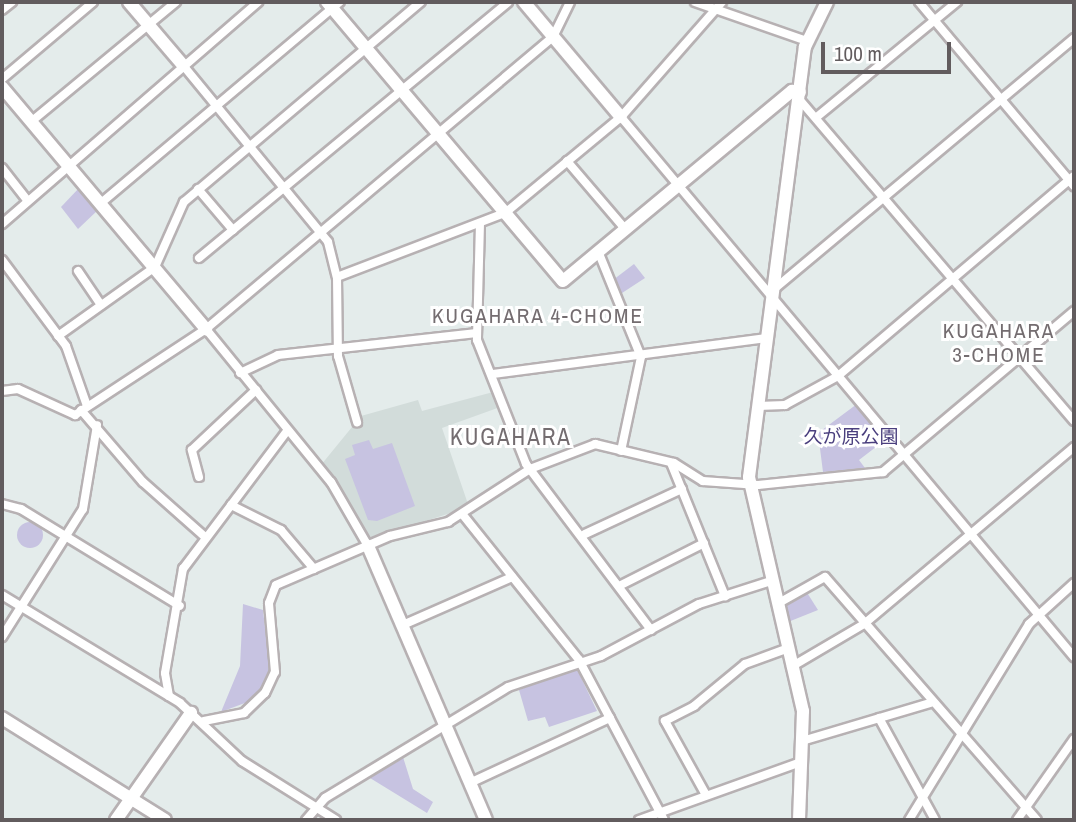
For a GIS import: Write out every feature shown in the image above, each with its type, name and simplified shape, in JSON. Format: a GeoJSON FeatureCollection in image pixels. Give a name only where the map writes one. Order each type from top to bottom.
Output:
{"type":"FeatureCollection","features":[{"type":"Feature","properties":{"kind":"street"},"geometry":{"type":"LineString","coordinates":[[2,10],[12,2]]}},
{"type":"Feature","properties":{"kind":"street"},"geometry":{"type":"LineString","coordinates":[[2,79],[93,2]]}},
{"type":"Feature","properties":{"kind":"street"},"geometry":{"type":"LineString","coordinates":[[129,2],[321,232],[337,277],[338,349],[357,422]]}},
{"type":"Feature","properties":{"kind":"street"},"geometry":{"type":"LineString","coordinates":[[32,121],[176,2]]}},
{"type":"Feature","properties":{"kind":"street"},"geometry":{"type":"LineString","coordinates":[[2,224],[67,161],[258,2]]}},
{"type":"Feature","properties":{"kind":"street"},"geometry":{"type":"LineString","coordinates":[[58,335],[155,267],[184,202],[421,2]]}},
{"type":"Feature","properties":{"kind":"street"},"geometry":{"type":"LineString","coordinates":[[199,258],[508,2]]}},
{"type":"Feature","properties":{"kind":"street"},"geometry":{"type":"LineString","coordinates":[[524,2],[1074,654]]}},
{"type":"Feature","properties":{"kind":"street"},"geometry":{"type":"LineString","coordinates":[[2,391],[18,389],[75,415],[206,329],[553,37],[570,2]]}},
{"type":"Feature","properties":{"kind":"street"},"geometry":{"type":"LineString","coordinates":[[695,2],[719,6],[807,41]]}},
{"type":"Feature","properties":{"kind":"street"},"geometry":{"type":"LineString","coordinates":[[799,820],[803,711],[786,649],[750,484],[807,41],[827,2]]}},
{"type":"Feature","properties":{"kind":"street"},"geometry":{"type":"LineString","coordinates":[[758,406],[785,405],[838,376],[1073,181],[919,2]]}},
{"type":"Feature","properties":{"kind":"street"},"geometry":{"type":"LineString","coordinates":[[818,116],[957,2]]}},
{"type":"Feature","properties":{"kind":"street"},"geometry":{"type":"LineString","coordinates":[[101,203],[333,4],[366,48],[560,280],[792,91],[818,116],[1074,421]]}},
{"type":"Feature","properties":{"kind":"street"},"geometry":{"type":"LineString","coordinates":[[337,277],[505,213],[621,117],[719,6]]}},
{"type":"Feature","properties":{"kind":"street"},"geometry":{"type":"LineString","coordinates":[[773,294],[1074,38]]}},
{"type":"Feature","properties":{"kind":"street"},"geometry":{"type":"LineString","coordinates":[[2,87],[155,267],[343,498],[405,624],[474,781],[486,820]]}},
{"type":"Feature","properties":{"kind":"street"},"geometry":{"type":"LineString","coordinates":[[567,162],[625,229]]}},
{"type":"Feature","properties":{"kind":"street"},"geometry":{"type":"LineString","coordinates":[[2,168],[27,200]]}},
{"type":"Feature","properties":{"kind":"street"},"geometry":{"type":"LineString","coordinates":[[198,189],[233,230]]}},
{"type":"Feature","properties":{"kind":"street"},"geometry":{"type":"LineString","coordinates":[[480,223],[477,333],[530,469],[585,534],[651,630]]}},
{"type":"Feature","properties":{"kind":"street"},"geometry":{"type":"LineString","coordinates":[[598,251],[640,351],[630,428],[621,451]]}},
{"type":"Feature","properties":{"kind":"street"},"geometry":{"type":"LineString","coordinates":[[2,260],[58,335],[84,408],[143,482],[205,537]]}},
{"type":"Feature","properties":{"kind":"street"},"geometry":{"type":"LineString","coordinates":[[78,271],[101,305]]}},
{"type":"Feature","properties":{"kind":"street"},"geometry":{"type":"LineString","coordinates":[[204,721],[244,713],[259,703],[275,672],[270,591],[314,569],[368,546],[463,515],[530,469],[595,444],[671,463],[702,481],[750,484],[883,472],[1074,311]]}},
{"type":"Feature","properties":{"kind":"street"},"geometry":{"type":"LineString","coordinates":[[240,373],[278,355],[477,333]]}},
{"type":"Feature","properties":{"kind":"street"},"geometry":{"type":"LineString","coordinates":[[493,374],[640,351],[767,338]]}},
{"type":"Feature","properties":{"kind":"street"},"geometry":{"type":"LineString","coordinates":[[199,477],[192,450],[256,390]]}},
{"type":"Feature","properties":{"kind":"street"},"geometry":{"type":"LineString","coordinates":[[2,637],[83,509],[97,425]]}},
{"type":"Feature","properties":{"kind":"street"},"geometry":{"type":"LineString","coordinates":[[169,696],[165,673],[180,606],[183,569],[287,431]]}},
{"type":"Feature","properties":{"kind":"street"},"geometry":{"type":"LineString","coordinates":[[791,667],[864,624],[1074,447]]}},
{"type":"Feature","properties":{"kind":"street"},"geometry":{"type":"LineString","coordinates":[[671,463],[725,596]]}},
{"type":"Feature","properties":{"kind":"street"},"geometry":{"type":"LineString","coordinates":[[585,534],[682,489]]}},
{"type":"Feature","properties":{"kind":"street"},"geometry":{"type":"LineString","coordinates":[[2,504],[65,537],[180,606]]}},
{"type":"Feature","properties":{"kind":"street"},"geometry":{"type":"LineString","coordinates":[[231,505],[281,530],[314,569]]}},
{"type":"Feature","properties":{"kind":"street"},"geometry":{"type":"LineString","coordinates":[[463,515],[579,660],[664,820]]}},
{"type":"Feature","properties":{"kind":"street"},"geometry":{"type":"LineString","coordinates":[[621,585],[704,543]]}},
{"type":"Feature","properties":{"kind":"street"},"geometry":{"type":"LineString","coordinates":[[405,624],[512,577]]}},
{"type":"Feature","properties":{"kind":"street"},"geometry":{"type":"LineString","coordinates":[[776,604],[825,577],[930,703],[1037,820]]}},
{"type":"Feature","properties":{"kind":"street"},"geometry":{"type":"LineString","coordinates":[[306,820],[314,807],[447,720],[508,687],[579,660],[601,656],[725,596],[771,581]]}},
{"type":"Feature","properties":{"kind":"street"},"geometry":{"type":"LineString","coordinates":[[909,820],[957,733],[1038,614],[1074,583]]}},
{"type":"Feature","properties":{"kind":"street"},"geometry":{"type":"LineString","coordinates":[[2,595],[23,604],[169,696],[204,721],[242,761],[336,820]]}},
{"type":"Feature","properties":{"kind":"street"},"geometry":{"type":"LineString","coordinates":[[706,795],[665,721],[694,706],[745,664],[786,649]]}},
{"type":"Feature","properties":{"kind":"street"},"geometry":{"type":"LineString","coordinates":[[802,741],[930,703]]}},
{"type":"Feature","properties":{"kind":"street"},"geometry":{"type":"LineString","coordinates":[[116,820],[191,713]]}},
{"type":"Feature","properties":{"kind":"street"},"geometry":{"type":"LineString","coordinates":[[2,718],[164,820]]}},
{"type":"Feature","properties":{"kind":"street"},"geometry":{"type":"LineString","coordinates":[[474,781],[610,718]]}},
{"type":"Feature","properties":{"kind":"street"},"geometry":{"type":"LineString","coordinates":[[879,718],[935,820]]}},
{"type":"Feature","properties":{"kind":"street"},"geometry":{"type":"LineString","coordinates":[[1017,820],[1028,810],[1074,739]]}},
{"type":"Feature","properties":{"kind":"street"},"geometry":{"type":"LineString","coordinates":[[639,820],[660,810],[801,762]]}},
{"type":"Feature","properties":{"kind":"shaded area"},"geometry":{"type":"Polygon","coordinates":[[[497,391],[503,406],[442,428],[469,507],[367,540],[321,465],[361,416],[418,400],[422,411],[497,391]]]}},
{"type":"Feature","properties":{"kind":"green space"},"geometry":{"type":"Polygon","coordinates":[[[80,187],[99,209],[78,229],[61,207],[80,187]]]}},
{"type":"Feature","properties":{"kind":"green space"},"geometry":{"type":"Polygon","coordinates":[[[634,264],[645,278],[619,295],[613,280],[634,264]]]}},
{"type":"Feature","properties":{"kind":"green space","name":"久が原公園"},"geometry":{"type":"Polygon","coordinates":[[[857,404],[885,440],[859,460],[865,468],[823,472],[818,433],[857,404]]]}},
{"type":"Feature","properties":{"kind":"green space"},"geometry":{"type":"Polygon","coordinates":[[[369,440],[373,449],[392,443],[415,506],[377,521],[368,520],[345,459],[355,455],[352,445],[369,440]]]}},
{"type":"Feature","properties":{"kind":"green space"},"geometry":{"type":"Polygon","coordinates":[[[30,522],[39,526],[43,535],[39,544],[30,548],[21,544],[17,535],[21,526],[30,522]]]}},
{"type":"Feature","properties":{"kind":"green space"},"geometry":{"type":"Polygon","coordinates":[[[806,591],[818,610],[788,622],[783,604],[806,591]]]}},
{"type":"Feature","properties":{"kind":"green space"},"geometry":{"type":"Polygon","coordinates":[[[243,604],[263,610],[270,671],[258,698],[221,712],[240,666],[243,604]]]}},
{"type":"Feature","properties":{"kind":"green space"},"geometry":{"type":"Polygon","coordinates":[[[576,667],[597,711],[549,727],[545,717],[528,721],[519,690],[576,667]]]}},
{"type":"Feature","properties":{"kind":"green space"},"geometry":{"type":"Polygon","coordinates":[[[403,757],[413,789],[433,802],[427,813],[370,778],[403,757]]]}},
{"type":"Feature","properties":{"kind":"district","name":"KUGAHARA 4-CHOME"},"geometry":{"type":"Point","coordinates":[538,316]}},
{"type":"Feature","properties":{"kind":"district","name":"KUGAHARA 3-CHOME"},"geometry":{"type":"Point","coordinates":[999,343]}},
{"type":"Feature","properties":{"kind":"district","name":"KUGAHARA"},"geometry":{"type":"Point","coordinates":[511,437]}}]}
